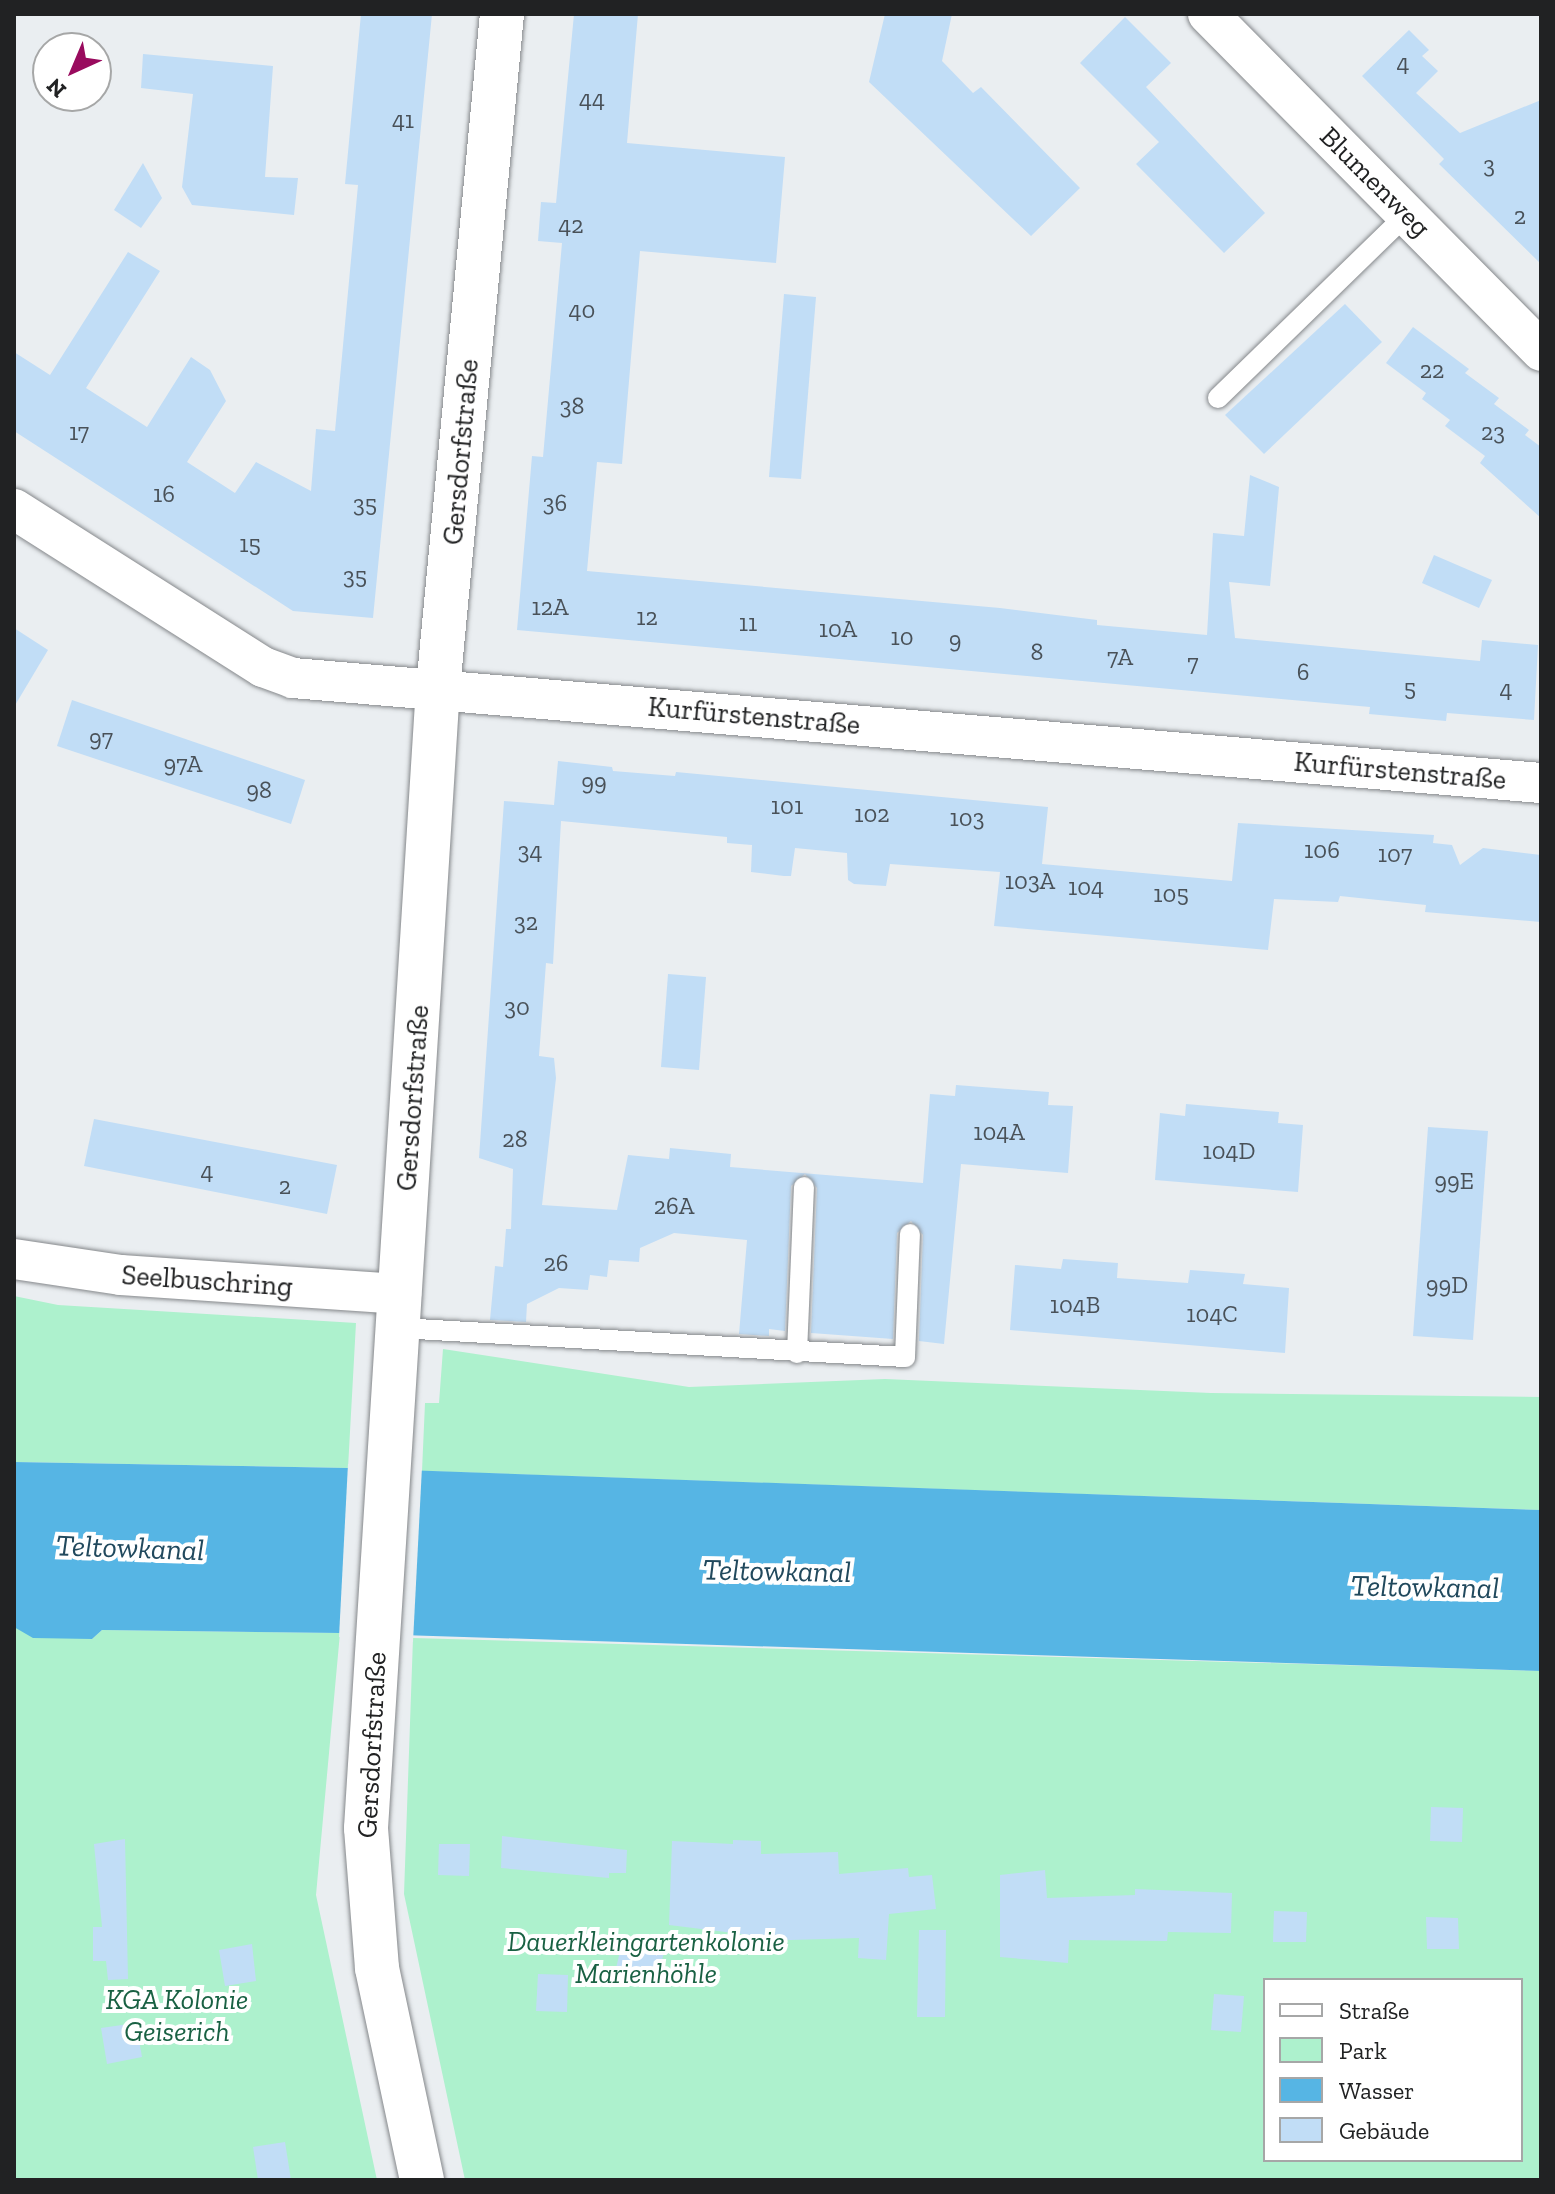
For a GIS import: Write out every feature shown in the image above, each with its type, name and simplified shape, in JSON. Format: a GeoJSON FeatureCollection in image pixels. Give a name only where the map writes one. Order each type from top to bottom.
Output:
{"type":"FeatureCollection","features":[{"type":"Feature","properties":{"kind":"street","name":"Gersdorfstraße"},"geometry":{"type":"LineString","coordinates":[[422,2180],[377,1968],[366,1828],[438,688],[502,14]]}},
{"type":"Feature","properties":{"kind":"street","name":"Blumenweg"},"geometry":{"type":"LineString","coordinates":[[1208,14],[1541,351]]}},
{"type":"Feature","properties":{"kind":"street","name":"Kurfürstenstraße"},"geometry":{"type":"LineString","coordinates":[[14,509],[263,667],[293,678],[1541,783]]}},
{"type":"Feature","properties":{"kind":"street","name":"Seelbuschring"},"geometry":{"type":"LineString","coordinates":[[14,1259],[400,1311]]}},
{"type":"Feature","properties":{"kind":"lane"},"geometry":{"type":"LineString","coordinates":[[1218,398],[1407,214]]}},
{"type":"Feature","properties":{"kind":"lane"},"geometry":{"type":"LineString","coordinates":[[797,1353],[804,1187]]}},
{"type":"Feature","properties":{"kind":"lane"},"geometry":{"type":"LineString","coordinates":[[400,1311],[797,1353],[905,1357],[910,1234]]}},
{"type":"Feature","properties":{"kind":"green space"},"geometry":{"type":"Polygon","coordinates":[[[14,1296],[58,1305],[356,1323],[348,1468],[14,1462],[14,1296]]]}},
{"type":"Feature","properties":{"kind":"green space"},"geometry":{"type":"Polygon","coordinates":[[[443,1349],[689,1387],[885,1379],[1211,1393],[1541,1397],[1541,1510],[422,1471],[425,1403],[439,1403],[443,1349]]]}},
{"type":"Feature","properties":{"kind":"green space","name":"KGA Kolonie Geiserich"},"geometry":{"type":"Polygon","coordinates":[[[14,1627],[92,1639],[102,1630],[340,1633],[316,1895],[377,2180],[14,2180],[14,1627]]]}},
{"type":"Feature","properties":{"kind":"green space","name":"Dauerkleingartenkolonie Marienhöhle"},"geometry":{"type":"Polygon","coordinates":[[[413,1638],[1541,1671],[1541,2180],[465,2180],[404,1894],[413,1638]]]}},
{"type":"Feature","properties":{"kind":"water","name":"Teltowkanal"},"geometry":{"type":"Polygon","coordinates":[[[14,1462],[348,1468],[1541,1510],[1541,1671],[340,1633],[102,1630],[92,1639],[33,1638],[14,1627],[14,1462]]]}},
{"type":"Feature","properties":{"kind":"pier"},"geometry":{"type":"Polygon","coordinates":[[[348,1464],[422,1467],[413,1642],[339,1637],[348,1464]]]}},
{"type":"Feature","properties":{"kind":"building"},"geometry":{"type":"Polygon","coordinates":[[[361,14],[432,14],[373,618],[293,611],[14,431],[14,352],[50,375],[128,252],[160,271],[86,388],[147,427],[191,357],[210,370],[226,401],[187,462],[235,493],[256,462],[311,491],[316,429],[335,431],[358,185],[345,184],[361,14]]]}},
{"type":"Feature","properties":{"kind":"building"},"geometry":{"type":"Polygon","coordinates":[[[574,14],[638,14],[627,143],[785,157],[776,263],[640,251],[622,464],[597,462],[587,571],[1000,608],[1097,620],[1097,625],[1207,635],[1213,533],[1244,536],[1250,475],[1279,487],[1270,586],[1229,582],[1235,638],[1480,661],[1482,640],[1538,645],[1534,720],[1447,713],[1446,721],[1369,714],[1370,707],[517,630],[532,456],[543,457],[562,243],[538,241],[541,202],[556,203],[574,14]]]}},
{"type":"Feature","properties":{"kind":"building"},"geometry":{"type":"Polygon","coordinates":[[[885,14],[952,14],[942,61],[973,93],[981,87],[1080,188],[1031,236],[869,82],[885,14]]]}},
{"type":"Feature","properties":{"kind":"building"},"geometry":{"type":"Polygon","coordinates":[[[1125,17],[1171,63],[1146,87],[1265,213],[1224,253],[1136,164],[1159,142],[1080,63],[1125,17]]]}},
{"type":"Feature","properties":{"kind":"building"},"geometry":{"type":"Polygon","coordinates":[[[1409,30],[1429,50],[1422,56],[1438,71],[1416,93],[1460,133],[1541,100],[1541,264],[1439,164],[1444,159],[1362,76],[1409,30]]]}},
{"type":"Feature","properties":{"kind":"building"},"geometry":{"type":"Polygon","coordinates":[[[143,54],[273,66],[265,177],[298,178],[294,215],[192,205],[182,187],[193,94],[141,88],[143,54]]]}},
{"type":"Feature","properties":{"kind":"building"},"geometry":{"type":"Polygon","coordinates":[[[143,163],[162,198],[141,228],[114,210],[143,163]]]}},
{"type":"Feature","properties":{"kind":"building"},"geometry":{"type":"Polygon","coordinates":[[[784,294],[816,297],[801,479],[769,477],[784,294]]]}},
{"type":"Feature","properties":{"kind":"building"},"geometry":{"type":"Polygon","coordinates":[[[1345,304],[1382,342],[1264,454],[1225,415],[1345,304]]]}},
{"type":"Feature","properties":{"kind":"building"},"geometry":{"type":"Polygon","coordinates":[[[1413,327],[1469,369],[1465,373],[1499,398],[1494,404],[1529,430],[1525,435],[1541,447],[1541,518],[1480,463],[1485,456],[1445,426],[1450,420],[1422,399],[1426,393],[1386,363],[1413,327]]]}},
{"type":"Feature","properties":{"kind":"building"},"geometry":{"type":"Polygon","coordinates":[[[1434,555],[1492,580],[1479,608],[1422,583],[1434,555]]]}},
{"type":"Feature","properties":{"kind":"building"},"geometry":{"type":"Polygon","coordinates":[[[14,628],[48,650],[14,707],[14,628]]]}},
{"type":"Feature","properties":{"kind":"building"},"geometry":{"type":"Polygon","coordinates":[[[72,700],[305,780],[291,824],[57,746],[72,700]]]}},
{"type":"Feature","properties":{"kind":"building"},"geometry":{"type":"Polygon","coordinates":[[[558,761],[612,767],[613,771],[675,776],[676,772],[1048,807],[1042,864],[1232,881],[1238,823],[1434,835],[1433,843],[1452,845],[1460,865],[1483,848],[1541,855],[1541,922],[1425,912],[1426,905],[1340,896],[1338,902],[1274,899],[1268,950],[994,926],[1000,872],[890,864],[886,886],[854,884],[848,880],[847,853],[795,848],[791,876],[784,876],[751,872],[752,845],[727,843],[727,837],[561,821],[553,964],[546,963],[539,1056],[554,1058],[556,1078],[542,1205],[617,1210],[628,1155],[669,1159],[670,1148],[731,1154],[730,1167],[923,1183],[930,1094],[955,1096],[956,1085],[1049,1092],[1048,1105],[1073,1106],[1068,1173],[961,1164],[944,1344],[919,1341],[923,1235],[911,1221],[897,1233],[893,1339],[811,1333],[817,1188],[805,1174],[791,1186],[785,1331],[769,1329],[769,1336],[739,1334],[747,1240],[674,1233],[640,1248],[639,1262],[609,1260],[607,1277],[590,1275],[588,1290],[559,1288],[527,1304],[526,1322],[490,1320],[495,1266],[503,1267],[506,1229],[511,1229],[513,1169],[479,1158],[504,801],[554,805],[558,761]]]}},
{"type":"Feature","properties":{"kind":"building"},"geometry":{"type":"Polygon","coordinates":[[[668,974],[706,977],[699,1070],[661,1067],[668,974]]]}},
{"type":"Feature","properties":{"kind":"building"},"geometry":{"type":"Polygon","coordinates":[[[1186,1104],[1279,1112],[1278,1123],[1303,1125],[1298,1192],[1155,1180],[1160,1113],[1185,1116],[1186,1104]]]}},
{"type":"Feature","properties":{"kind":"building"},"geometry":{"type":"Polygon","coordinates":[[[94,1119],[337,1165],[327,1214],[84,1166],[94,1119]]]}},
{"type":"Feature","properties":{"kind":"building"},"geometry":{"type":"Polygon","coordinates":[[[1428,1127],[1488,1131],[1473,1340],[1413,1336],[1428,1127]]]}},
{"type":"Feature","properties":{"kind":"building"},"geometry":{"type":"Polygon","coordinates":[[[1063,1259],[1118,1263],[1117,1278],[1188,1283],[1190,1270],[1245,1274],[1243,1284],[1289,1288],[1285,1353],[1010,1330],[1015,1265],[1061,1269],[1063,1259]]]}},
{"type":"Feature","properties":{"kind":"building"},"geometry":{"type":"Polygon","coordinates":[[[1431,1807],[1463,1808],[1462,1842],[1430,1841],[1431,1807]]]}},
{"type":"Feature","properties":{"kind":"building"},"geometry":{"type":"Polygon","coordinates":[[[502,1836],[627,1850],[626,1873],[609,1873],[609,1878],[501,1868],[502,1836]]]}},
{"type":"Feature","properties":{"kind":"building"},"geometry":{"type":"Polygon","coordinates":[[[125,1839],[128,1979],[108,1980],[106,1961],[93,1961],[93,1927],[102,1927],[94,1844],[125,1839]]]}},
{"type":"Feature","properties":{"kind":"building"},"geometry":{"type":"Polygon","coordinates":[[[733,1840],[761,1841],[761,1854],[838,1852],[839,1874],[908,1868],[909,1877],[932,1875],[936,1909],[889,1914],[886,1960],[858,1958],[859,1938],[790,1940],[669,1925],[672,1841],[733,1844],[733,1840]]]}},
{"type":"Feature","properties":{"kind":"building"},"geometry":{"type":"Polygon","coordinates":[[[439,1844],[470,1844],[469,1876],[438,1875],[439,1844]]]}},
{"type":"Feature","properties":{"kind":"building"},"geometry":{"type":"Polygon","coordinates":[[[1045,1870],[1047,1898],[1135,1895],[1135,1889],[1232,1893],[1231,1933],[1168,1932],[1167,1941],[1069,1940],[1068,1963],[1000,1957],[1000,1875],[1045,1870]]]}},
{"type":"Feature","properties":{"kind":"building"},"geometry":{"type":"Polygon","coordinates":[[[1274,1911],[1307,1912],[1306,1942],[1273,1942],[1274,1911]]]}},
{"type":"Feature","properties":{"kind":"building"},"geometry":{"type":"Polygon","coordinates":[[[1426,1917],[1458,1918],[1459,1949],[1427,1949],[1426,1917]]]}},
{"type":"Feature","properties":{"kind":"building"},"geometry":{"type":"Polygon","coordinates":[[[919,1930],[946,1930],[945,2017],[917,2017],[919,1930]]]}},
{"type":"Feature","properties":{"kind":"building"},"geometry":{"type":"Polygon","coordinates":[[[623,1938],[665,1947],[657,1982],[615,1973],[623,1938]]]}},
{"type":"Feature","properties":{"kind":"building"},"geometry":{"type":"Polygon","coordinates":[[[252,1944],[256,1981],[225,1986],[219,1950],[252,1944]]]}},
{"type":"Feature","properties":{"kind":"building"},"geometry":{"type":"Polygon","coordinates":[[[538,1974],[568,1975],[567,2012],[536,2011],[538,1974]]]}},
{"type":"Feature","properties":{"kind":"building"},"geometry":{"type":"Polygon","coordinates":[[[1214,1994],[1244,1996],[1241,2032],[1211,2030],[1214,1994]]]}},
{"type":"Feature","properties":{"kind":"building"},"geometry":{"type":"Polygon","coordinates":[[[136,2023],[142,2057],[107,2064],[101,2028],[136,2023]]]}},
{"type":"Feature","properties":{"kind":"building"},"geometry":{"type":"Polygon","coordinates":[[[285,2142],[291,2180],[258,2180],[253,2147],[285,2142]]]}}]}
